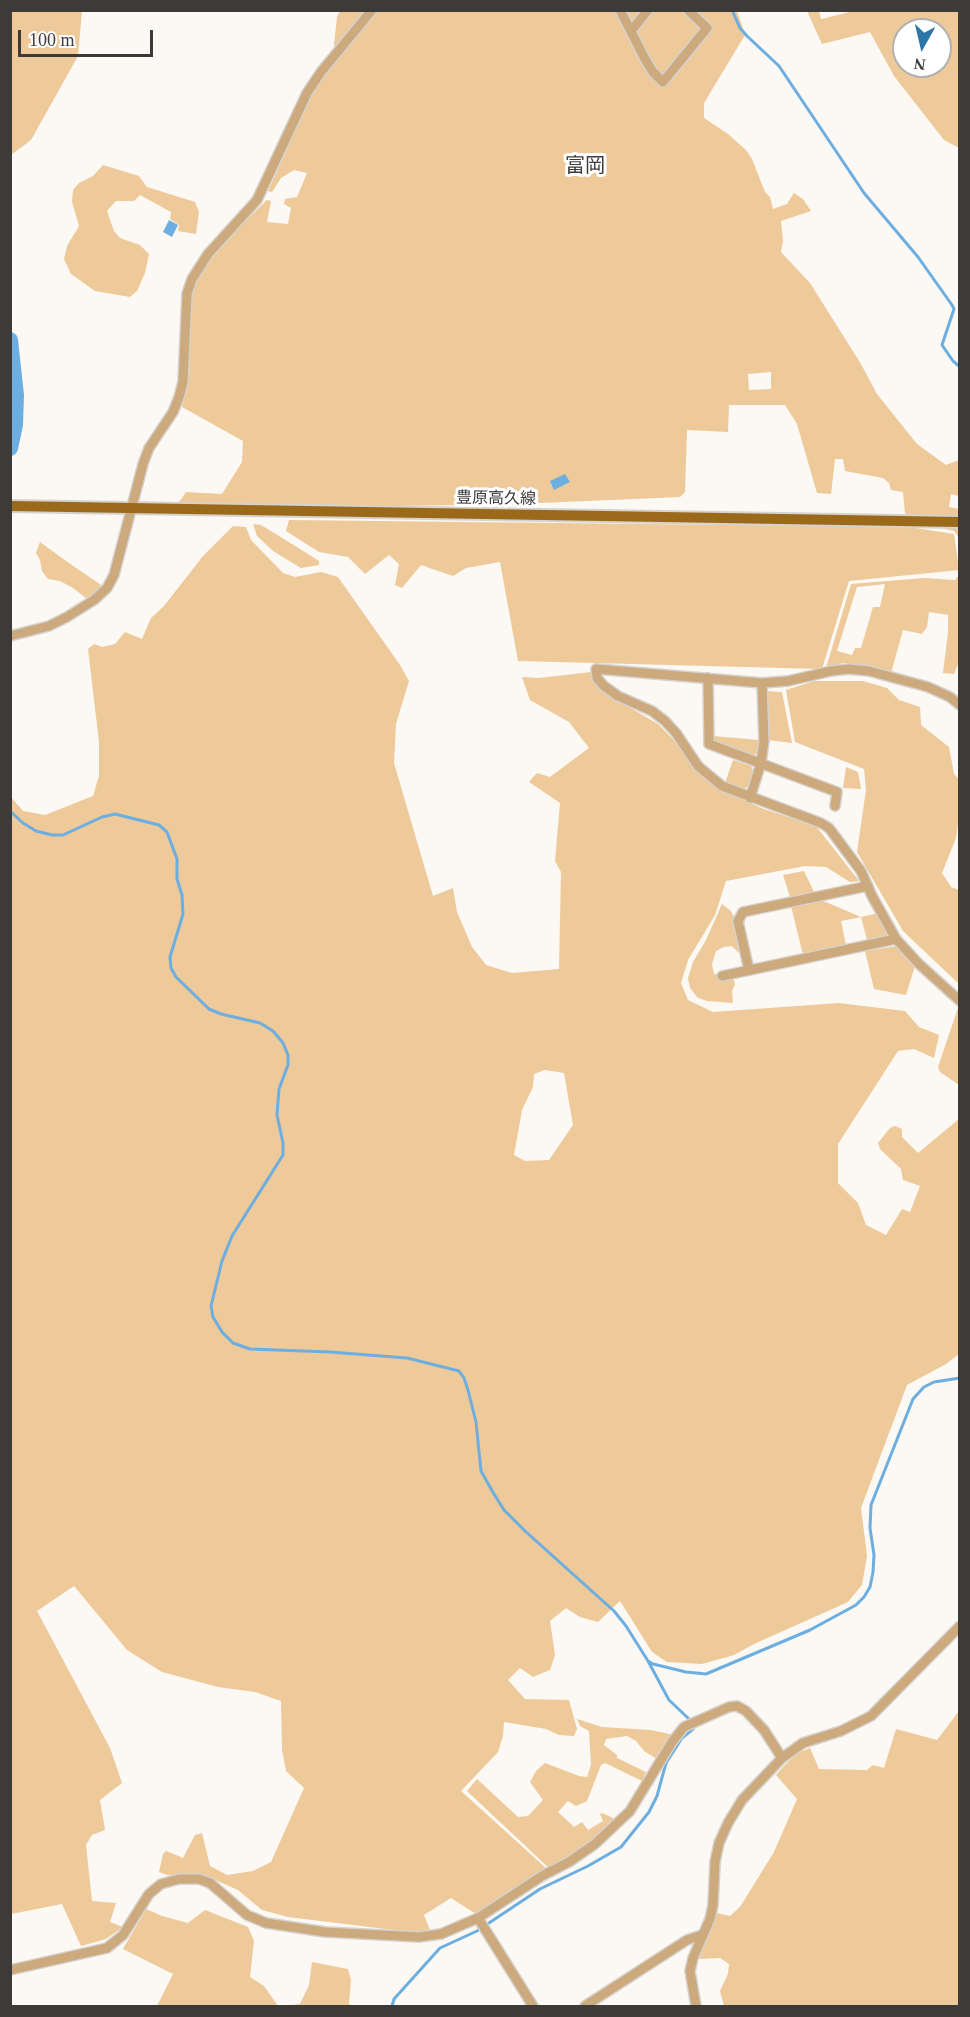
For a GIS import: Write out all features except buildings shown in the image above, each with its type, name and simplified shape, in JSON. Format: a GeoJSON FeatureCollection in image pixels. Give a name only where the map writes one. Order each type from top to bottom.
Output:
{"type":"FeatureCollection","features":[{"type":"Feature","properties":{"kind":"main road","name":"豊原高久線"},"geometry":{"type":"LineString","coordinates":[[10,506],[960,522]]}},
{"type":"Feature","properties":{"kind":"street"},"geometry":{"type":"LineString","coordinates":[[11,636],[49,626],[67,618],[107,588],[114,575],[149,448],[179,397],[183,382],[187,294],[192,279],[208,254],[257,200],[307,93],[321,72],[372,10]]}},
{"type":"Feature","properties":{"kind":"street"},"geometry":{"type":"LineString","coordinates":[[620,10],[645,59],[663,82],[707,28],[688,10]]}},
{"type":"Feature","properties":{"kind":"street"},"geometry":{"type":"LineString","coordinates":[[631,31],[648,10]]}},
{"type":"Feature","properties":{"kind":"street"},"geometry":{"type":"LineString","coordinates":[[960,705],[950,697],[928,687],[869,671],[849,669],[788,681],[762,683],[596,669],[597,678],[604,686],[665,721],[698,766],[722,786],[829,828],[853,859],[896,939],[919,964],[960,1001]]}},
{"type":"Feature","properties":{"kind":"street"},"geometry":{"type":"LineString","coordinates":[[708,678],[709,744],[837,792],[834,806]]}},
{"type":"Feature","properties":{"kind":"street"},"geometry":{"type":"LineString","coordinates":[[750,798],[761,763],[764,741],[762,683]]}},
{"type":"Feature","properties":{"kind":"street"},"geometry":{"type":"LineString","coordinates":[[749,970],[738,921],[743,912],[868,886]]}},
{"type":"Feature","properties":{"kind":"street"},"geometry":{"type":"LineString","coordinates":[[722,976],[896,939]]}},
{"type":"Feature","properties":{"kind":"street"},"geometry":{"type":"LineString","coordinates":[[696,2007],[690,1971],[693,1958],[710,1919],[719,1843],[742,1800],[782,1758],[812,1738],[841,1731],[872,1716],[960,1626]]}},
{"type":"Feature","properties":{"kind":"street"},"geometry":{"type":"LineString","coordinates":[[10,1970],[107,1948],[123,1935],[149,1894],[161,1884],[179,1879],[199,1879],[210,1883],[247,1915],[266,1923],[325,1932],[428,1936],[441,1934],[478,1918],[542,1876],[569,1862],[617,1826],[630,1811],[672,1742],[684,1727],[729,1707],[737,1706],[746,1711],[764,1730],[782,1758]]}},
{"type":"Feature","properties":{"kind":"street"},"geometry":{"type":"LineString","coordinates":[[478,1918],[533,2007]]}},
{"type":"Feature","properties":{"kind":"street"},"geometry":{"type":"LineString","coordinates":[[585,2007],[687,1940],[702,1935]]}},
{"type":"Feature","properties":{"kind":"shaded area"},"geometry":{"type":"Polygon","coordinates":[[[11,10],[82,11],[78,56],[31,140],[11,155],[11,10]]]}},
{"type":"Feature","properties":{"kind":"shaded area"},"geometry":{"type":"Polygon","coordinates":[[[340,11],[737,11],[745,35],[704,103],[704,118],[728,134],[746,150],[765,192],[770,197],[773,209],[787,204],[794,193],[803,199],[811,211],[781,221],[783,241],[781,252],[810,283],[861,364],[877,394],[917,444],[946,465],[959,460],[959,496],[951,494],[949,507],[959,509],[959,538],[954,531],[914,522],[905,513],[903,492],[891,490],[889,483],[883,478],[845,471],[843,459],[835,459],[831,494],[817,493],[797,424],[785,405],[729,405],[728,432],[687,430],[685,492],[680,497],[516,504],[278,508],[179,502],[186,492],[222,494],[242,462],[243,441],[182,407],[189,378],[191,295],[195,279],[209,256],[267,200],[271,201],[267,222],[288,224],[291,208],[284,204],[285,199],[297,197],[307,173],[294,170],[281,178],[272,192],[268,191],[285,154],[298,116],[337,57],[334,45],[337,17],[340,11]],[[771,372],[748,374],[749,390],[771,389],[771,372]]]}},
{"type":"Feature","properties":{"kind":"shaded area"},"geometry":{"type":"Polygon","coordinates":[[[807,11],[819,11],[821,19],[854,11],[959,11],[959,148],[944,140],[896,78],[952,78],[952,18],[892,18],[892,72],[870,32],[822,44],[807,11]]]}},
{"type":"Feature","properties":{"kind":"shaded area"},"geometry":{"type":"Polygon","coordinates":[[[103,165],[139,176],[147,187],[195,202],[199,212],[196,234],[178,231],[179,225],[170,219],[171,212],[140,195],[134,201],[116,201],[107,211],[114,231],[120,238],[140,245],[149,254],[145,273],[137,291],[130,297],[95,291],[71,274],[64,259],[67,246],[79,226],[72,202],[73,190],[79,183],[93,176],[103,165]]]}},
{"type":"Feature","properties":{"kind":"shaded area"},"geometry":{"type":"Polygon","coordinates":[[[289,520],[909,527],[954,534],[959,570],[849,581],[822,669],[518,661],[500,562],[466,568],[453,576],[421,565],[402,588],[395,585],[399,564],[389,555],[365,574],[348,557],[319,552],[286,531],[289,520]]]}},
{"type":"Feature","properties":{"kind":"shaded area"},"geometry":{"type":"Polygon","coordinates":[[[253,524],[261,525],[292,544],[319,561],[319,565],[301,568],[273,551],[257,536],[253,524]]]}},
{"type":"Feature","properties":{"kind":"shaded area"},"geometry":{"type":"Polygon","coordinates":[[[233,526],[246,527],[251,540],[283,573],[295,577],[321,572],[338,577],[400,665],[409,681],[396,724],[394,763],[433,896],[453,888],[457,912],[472,947],[486,965],[512,973],[559,969],[561,872],[555,861],[560,803],[529,782],[537,773],[550,777],[589,748],[569,722],[530,700],[522,677],[539,678],[591,672],[595,683],[612,697],[658,724],[723,790],[761,808],[816,826],[859,881],[850,882],[826,867],[805,866],[726,881],[715,915],[688,960],[681,983],[688,1000],[713,1012],[839,1003],[905,1011],[919,1027],[939,1035],[934,1058],[914,1049],[898,1051],[838,1144],[838,1183],[858,1203],[866,1225],[886,1235],[902,1209],[910,1212],[920,1186],[903,1180],[901,1169],[880,1149],[878,1143],[890,1128],[895,1126],[902,1129],[902,1137],[918,1153],[959,1119],[959,1354],[946,1364],[907,1385],[861,1508],[867,1556],[862,1585],[848,1602],[734,1655],[702,1664],[667,1662],[652,1652],[620,1601],[598,1622],[580,1617],[566,1608],[550,1621],[555,1655],[550,1670],[533,1677],[520,1668],[508,1680],[525,1699],[569,1700],[577,1729],[574,1736],[559,1735],[546,1729],[504,1722],[498,1752],[461,1791],[547,1869],[476,1914],[451,1898],[424,1915],[431,1933],[288,1917],[262,1910],[238,1890],[213,1879],[192,1874],[167,1875],[159,1872],[163,1854],[166,1851],[183,1858],[195,1835],[202,1833],[210,1866],[227,1875],[253,1871],[271,1862],[304,1788],[286,1771],[282,1750],[281,1701],[255,1692],[218,1687],[162,1672],[127,1650],[74,1586],[37,1611],[110,1748],[122,1783],[100,1800],[105,1830],[92,1835],[86,1845],[92,1901],[116,1903],[110,1922],[123,1927],[106,1939],[81,1946],[62,1904],[11,1914],[10,796],[23,811],[45,815],[93,796],[99,776],[99,742],[88,649],[94,644],[102,647],[115,644],[125,632],[142,639],[151,618],[164,606],[203,556],[233,526]],[[545,1070],[534,1074],[533,1087],[522,1110],[514,1155],[525,1161],[549,1160],[573,1125],[564,1073],[545,1070]]]}},
{"type":"Feature","properties":{"kind":"shaded area"},"geometry":{"type":"Polygon","coordinates":[[[40,542],[104,587],[86,598],[60,581],[48,579],[42,571],[36,553],[40,542]]]}},
{"type":"Feature","properties":{"kind":"shaded area"},"geometry":{"type":"Polygon","coordinates":[[[959,575],[959,662],[954,674],[943,673],[948,615],[929,612],[927,627],[922,634],[903,630],[891,673],[867,666],[843,663],[826,668],[851,584],[925,578],[955,580],[959,575]],[[885,584],[857,587],[837,651],[852,655],[855,648],[861,648],[873,607],[880,607],[885,584]]]}},
{"type":"Feature","properties":{"kind":"shaded area"},"geometry":{"type":"Polygon","coordinates":[[[814,681],[863,681],[887,688],[899,700],[920,707],[921,725],[949,747],[954,774],[959,779],[960,810],[956,838],[942,873],[951,887],[959,890],[959,984],[903,931],[857,852],[866,790],[864,769],[795,742],[786,690],[814,681]]]}},
{"type":"Feature","properties":{"kind":"shaded area"},"geometry":{"type":"Polygon","coordinates":[[[766,691],[782,692],[792,743],[768,740],[766,691]]]}},
{"type":"Feature","properties":{"kind":"shaded area"},"geometry":{"type":"Polygon","coordinates":[[[713,736],[759,740],[759,753],[751,756],[715,744],[713,736]]]}},
{"type":"Feature","properties":{"kind":"shaded area"},"geometry":{"type":"Polygon","coordinates":[[[733,760],[751,766],[753,770],[749,785],[743,790],[725,783],[733,760]]]}},
{"type":"Feature","properties":{"kind":"shaded area"},"geometry":{"type":"Polygon","coordinates":[[[846,767],[858,772],[861,789],[843,788],[846,767]]]}},
{"type":"Feature","properties":{"kind":"shaded area"},"geometry":{"type":"Polygon","coordinates":[[[804,871],[814,892],[790,897],[783,875],[804,871]]]}},
{"type":"Feature","properties":{"kind":"shaded area"},"geometry":{"type":"Polygon","coordinates":[[[821,900],[861,917],[841,921],[846,945],[803,955],[791,906],[821,900]]]}},
{"type":"Feature","properties":{"kind":"shaded area"},"geometry":{"type":"Polygon","coordinates":[[[722,904],[731,911],[734,917],[741,955],[732,946],[724,947],[716,951],[712,964],[714,974],[733,977],[735,984],[732,991],[733,1003],[698,998],[690,988],[688,978],[693,962],[722,904]]]}},
{"type":"Feature","properties":{"kind":"shaded area"},"geometry":{"type":"Polygon","coordinates":[[[879,913],[890,935],[867,940],[861,917],[879,913]]]}},
{"type":"Feature","properties":{"kind":"shaded area"},"geometry":{"type":"Polygon","coordinates":[[[897,946],[915,966],[906,995],[874,989],[865,951],[897,946]]]}},
{"type":"Feature","properties":{"kind":"shaded area"},"geometry":{"type":"Polygon","coordinates":[[[959,1005],[959,1085],[940,1072],[938,1067],[959,1005]]]}},
{"type":"Feature","properties":{"kind":"shaded area"},"geometry":{"type":"Polygon","coordinates":[[[959,1711],[959,2006],[724,2006],[720,1991],[728,1974],[729,1964],[720,1958],[699,1959],[717,1913],[730,1916],[740,1907],[774,1852],[797,1799],[776,1775],[796,1754],[810,1748],[819,1769],[867,1770],[873,1765],[884,1768],[896,1729],[937,1740],[959,1711]]]}},
{"type":"Feature","properties":{"kind":"shaded area"},"geometry":{"type":"Polygon","coordinates":[[[577,1719],[602,1727],[651,1730],[674,1735],[657,1759],[627,1736],[606,1739],[604,1745],[617,1755],[617,1758],[646,1772],[642,1781],[605,1763],[601,1765],[587,1801],[576,1806],[568,1801],[558,1812],[574,1827],[582,1822],[588,1830],[603,1821],[600,1814],[602,1813],[613,1818],[615,1823],[583,1848],[550,1869],[467,1791],[477,1779],[518,1817],[528,1816],[543,1800],[530,1782],[536,1771],[545,1763],[587,1777],[591,1765],[589,1731],[580,1726],[577,1719]]]}},
{"type":"Feature","properties":{"kind":"shaded area"},"geometry":{"type":"Polygon","coordinates":[[[146,1909],[188,1923],[205,1910],[248,1927],[254,1941],[250,1977],[264,1986],[278,2006],[157,2006],[173,1974],[123,1949],[146,1909]]]}},
{"type":"Feature","properties":{"kind":"shaded area"},"geometry":{"type":"Polygon","coordinates":[[[312,1962],[348,1969],[351,1980],[349,2004],[352,2006],[286,2006],[300,2004],[309,1985],[312,1962]]]}},
{"type":"Feature","properties":{"kind":"water"},"geometry":{"type":"Polygon","coordinates":[[[169,220],[178,225],[172,237],[163,232],[169,220]]]}},
{"type":"Feature","properties":{"kind":"water"},"geometry":{"type":"Polygon","coordinates":[[[565,474],[570,482],[554,490],[550,481],[565,474]]]}},
{"type":"Feature","properties":{"kind":"waterway"},"geometry":{"type":"LineString","coordinates":[[732,10],[740,28],[779,66],[864,193],[918,257],[952,305],[954,309],[942,345],[960,367]]}},
{"type":"Feature","properties":{"kind":"waterway"},"geometry":{"type":"LineString","coordinates":[[10,340],[16,395],[15,425],[10,448]]}},
{"type":"Feature","properties":{"kind":"waterway"},"geometry":{"type":"LineString","coordinates":[[10,811],[36,831],[52,835],[63,835],[102,817],[115,814],[159,825],[167,832],[177,859],[177,879],[182,895],[183,914],[170,957],[171,968],[176,977],[209,1009],[260,1023],[273,1031],[283,1043],[288,1055],[288,1065],[279,1089],[277,1115],[283,1155],[232,1236],[222,1261],[211,1306],[213,1317],[222,1332],[233,1343],[250,1349],[407,1358],[459,1371],[464,1378],[476,1422],[481,1471],[504,1510],[614,1611],[648,1661],[653,1664],[706,1674],[810,1630],[856,1605],[870,1587],[873,1572],[871,1505],[913,1399],[924,1387],[934,1382],[960,1378]]}},
{"type":"Feature","properties":{"kind":"waterway"},"geometry":{"type":"LineString","coordinates":[[392,2006],[394,1999],[440,1948],[477,1931],[540,1889],[621,1847],[649,1812],[657,1796],[666,1763],[682,1738],[693,1727],[688,1718],[669,1700],[648,1661]]}},
{"type":"Feature","properties":{"kind":"district","name":"富岡"},"geometry":{"type":"Point","coordinates":[585,167]}}]}
